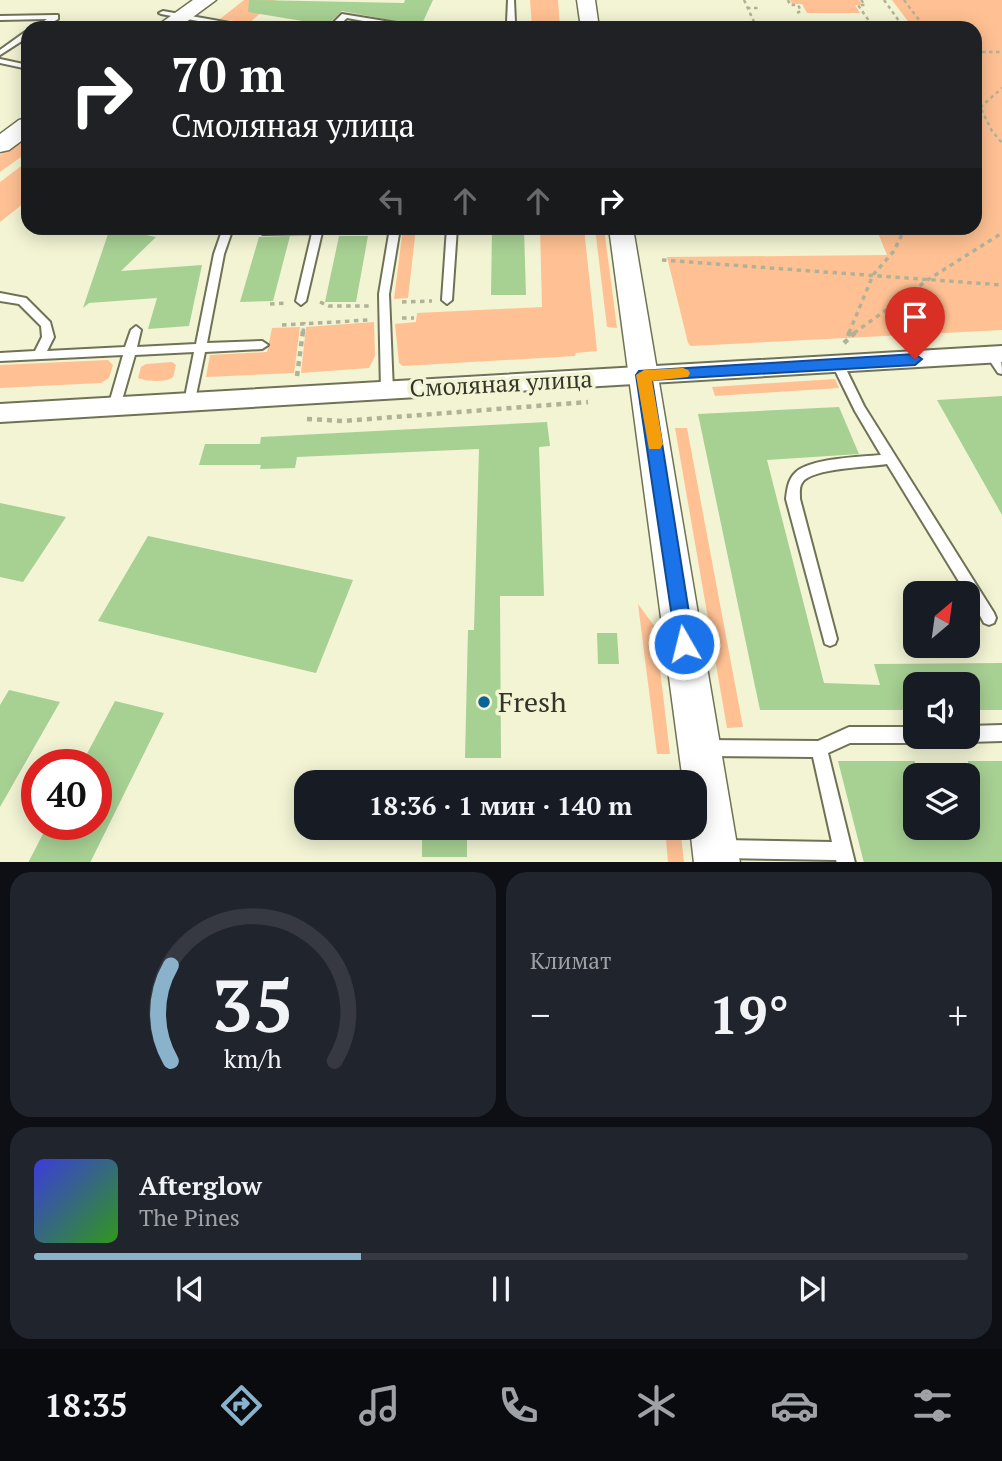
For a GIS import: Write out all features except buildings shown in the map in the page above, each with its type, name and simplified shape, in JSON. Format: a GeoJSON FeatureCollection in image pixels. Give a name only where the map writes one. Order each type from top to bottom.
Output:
{"type":"FeatureCollection","features":[{"type":"Feature","properties":{"kind":"main road"},"geometry":{"type":"LineString","coordinates":[[173,14],[206,0]]}},
{"type":"Feature","properties":{"kind":"main road"},"geometry":{"type":"LineString","coordinates":[[0,127],[21,112]]}},
{"type":"Feature","properties":{"kind":"main road"},"geometry":{"type":"LineString","coordinates":[[0,145],[21,130]]}},
{"type":"Feature","properties":{"kind":"street"},"geometry":{"type":"LineString","coordinates":[[586,0],[589,21]]}},
{"type":"Feature","properties":{"kind":"street"},"geometry":{"type":"LineString","coordinates":[[622,235],[716,856]]}},
{"type":"Feature","properties":{"kind":"street","name":"Смоляная улица"},"geometry":{"type":"LineString","coordinates":[[0,413],[644,375],[840,354],[999,360]]}},
{"type":"Feature","properties":{"kind":"lane"},"geometry":{"type":"LineString","coordinates":[[511,0],[511,21]]}},
{"type":"Feature","properties":{"kind":"lane"},"geometry":{"type":"LineString","coordinates":[[173,14],[210,21]]}},
{"type":"Feature","properties":{"kind":"lane"},"geometry":{"type":"LineString","coordinates":[[340,21],[345,16],[374,21]]}},
{"type":"Feature","properties":{"kind":"lane"},"geometry":{"type":"LineString","coordinates":[[0,18],[55,17],[49,21]]}},
{"type":"Feature","properties":{"kind":"lane"},"geometry":{"type":"LineString","coordinates":[[0,52],[21,38]]}},
{"type":"Feature","properties":{"kind":"lane"},"geometry":{"type":"LineString","coordinates":[[0,61],[21,66]]}},
{"type":"Feature","properties":{"kind":"lane"},"geometry":{"type":"LineString","coordinates":[[190,402],[219,254],[226,235]]}},
{"type":"Feature","properties":{"kind":"lane"},"geometry":{"type":"LineString","coordinates":[[301,302],[317,235]]}},
{"type":"Feature","properties":{"kind":"lane"},"geometry":{"type":"LineString","coordinates":[[387,391],[384,304],[393,235]]}},
{"type":"Feature","properties":{"kind":"lane"},"geometry":{"type":"LineString","coordinates":[[447,300],[452,235]]}},
{"type":"Feature","properties":{"kind":"lane"},"geometry":{"type":"LineString","coordinates":[[0,297],[22,301],[46,325],[48,337],[39,355]]}},
{"type":"Feature","properties":{"kind":"lane"},"geometry":{"type":"LineString","coordinates":[[114,407],[136,330]]}},
{"type":"Feature","properties":{"kind":"lane"},"geometry":{"type":"LineString","coordinates":[[0,357],[262,345]]}},
{"type":"Feature","properties":{"kind":"lane"},"geometry":{"type":"LineString","coordinates":[[840,354],[859,408],[989,618]]}},
{"type":"Feature","properties":{"kind":"lane"},"geometry":{"type":"LineString","coordinates":[[830,639],[793,499],[794,484],[801,475],[814,470],[890,459]]}},
{"type":"Feature","properties":{"kind":"lane"},"geometry":{"type":"LineString","coordinates":[[980,734],[1002,733]]}},
{"type":"Feature","properties":{"kind":"lane"},"geometry":{"type":"LineString","coordinates":[[700,748],[819,749],[849,735],[903,734]]}},
{"type":"Feature","properties":{"kind":"lane"},"geometry":{"type":"LineString","coordinates":[[716,856],[845,857],[819,749]]}},
{"type":"Feature","properties":{"kind":"path"},"geometry":{"type":"LineString","coordinates":[[744,0],[754,21]]}},
{"type":"Feature","properties":{"kind":"path"},"geometry":{"type":"LineString","coordinates":[[788,0],[790,5],[798,5],[801,10],[797,13]]}},
{"type":"Feature","properties":{"kind":"path"},"geometry":{"type":"LineString","coordinates":[[862,0],[865,5],[858,5],[869,21]]}},
{"type":"Feature","properties":{"kind":"path"},"geometry":{"type":"LineString","coordinates":[[884,0],[899,21]]}},
{"type":"Feature","properties":{"kind":"path"},"geometry":{"type":"LineString","coordinates":[[904,0],[920,21]]}},
{"type":"Feature","properties":{"kind":"path"},"geometry":{"type":"LineString","coordinates":[[747,8],[759,8]]}},
{"type":"Feature","properties":{"kind":"path"},"geometry":{"type":"LineString","coordinates":[[982,52],[1002,52]]}},
{"type":"Feature","properties":{"kind":"path"},"geometry":{"type":"LineString","coordinates":[[982,103],[1002,88]]}},
{"type":"Feature","properties":{"kind":"path"},"geometry":{"type":"LineString","coordinates":[[982,108],[992,131],[1002,144]]}},
{"type":"Feature","properties":{"kind":"path"},"geometry":{"type":"LineString","coordinates":[[848,337],[929,279],[1002,233]]}},
{"type":"Feature","properties":{"kind":"path"},"geometry":{"type":"LineString","coordinates":[[840,354],[873,275],[894,251],[902,235]]}},
{"type":"Feature","properties":{"kind":"path"},"geometry":{"type":"LineString","coordinates":[[662,260],[1002,285]]}},
{"type":"Feature","properties":{"kind":"path"},"geometry":{"type":"LineString","coordinates":[[270,304],[321,302],[329,306],[447,300]]}},
{"type":"Feature","properties":{"kind":"path"},"geometry":{"type":"LineString","coordinates":[[282,325],[414,318]]}},
{"type":"Feature","properties":{"kind":"path"},"geometry":{"type":"LineString","coordinates":[[297,377],[304,322]]}},
{"type":"Feature","properties":{"kind":"shaded area"},"geometry":{"type":"Polygon","coordinates":[[[244,0],[276,0],[251,21],[220,19],[244,0]]]}},
{"type":"Feature","properties":{"kind":"shaded area"},"geometry":{"type":"Polygon","coordinates":[[[530,0],[558,0],[560,21],[532,21],[530,0]]]}},
{"type":"Feature","properties":{"kind":"shaded area"},"geometry":{"type":"Polygon","coordinates":[[[790,0],[859,0],[862,5],[855,5],[860,13],[807,13],[802,4],[792,4],[790,0]]]}},
{"type":"Feature","properties":{"kind":"shaded area"},"geometry":{"type":"Polygon","coordinates":[[[892,0],[1002,0],[1002,330],[691,346],[688,343],[667,257],[887,255],[879,235],[982,235],[982,21],[908,21],[892,0]]]}},
{"type":"Feature","properties":{"kind":"shaded area"},"geometry":{"type":"Polygon","coordinates":[[[21,140],[21,157],[0,172],[0,155],[21,140]]]}},
{"type":"Feature","properties":{"kind":"shaded area"},"geometry":{"type":"Polygon","coordinates":[[[21,166],[21,206],[0,222],[0,182],[21,166]]]}},
{"type":"Feature","properties":{"kind":"shaded area"},"geometry":{"type":"Polygon","coordinates":[[[402,235],[415,235],[408,298],[394,299],[402,235]]]}},
{"type":"Feature","properties":{"kind":"shaded area"},"geometry":{"type":"Polygon","coordinates":[[[540,235],[585,235],[597,351],[576,353],[575,356],[403,366],[399,363],[395,324],[416,322],[417,313],[542,307],[540,235]]]}},
{"type":"Feature","properties":{"kind":"shaded area"},"geometry":{"type":"Polygon","coordinates":[[[596,235],[605,235],[617,328],[607,327],[596,235]]]}},
{"type":"Feature","properties":{"kind":"shaded area"},"geometry":{"type":"Polygon","coordinates":[[[374,322],[375,356],[369,368],[301,373],[306,327],[374,322]]]}},
{"type":"Feature","properties":{"kind":"shaded area"},"geometry":{"type":"Polygon","coordinates":[[[300,327],[294,373],[206,377],[210,355],[267,352],[272,328],[300,327]]]}},
{"type":"Feature","properties":{"kind":"shaded area"},"geometry":{"type":"Polygon","coordinates":[[[108,360],[113,365],[109,378],[101,383],[0,388],[0,365],[108,360]]]}},
{"type":"Feature","properties":{"kind":"shaded area"},"geometry":{"type":"Polygon","coordinates":[[[172,362],[176,365],[170,379],[155,381],[138,378],[141,367],[146,364],[172,362]]]}},
{"type":"Feature","properties":{"kind":"shaded area"},"geometry":{"type":"Polygon","coordinates":[[[835,379],[839,388],[715,396],[712,387],[835,379]]]}},
{"type":"Feature","properties":{"kind":"shaded area"},"geometry":{"type":"Polygon","coordinates":[[[675,428],[687,428],[743,727],[727,728],[675,428]]]}},
{"type":"Feature","properties":{"kind":"shaded area"},"geometry":{"type":"Polygon","coordinates":[[[638,604],[655,627],[670,754],[657,754],[638,604]]]}},
{"type":"Feature","properties":{"kind":"shaded area"},"geometry":{"type":"Polygon","coordinates":[[[666,840],[681,840],[684,862],[668,862],[666,840]]]}},
{"type":"Feature","properties":{"kind":"slow traffic"},"geometry":{"type":"LineString","coordinates":[[655,444],[644,375],[683,373]]}},
{"type":"Feature","properties":{"kind":"place","name":"Fresh"},"geometry":{"type":"Point","coordinates":[484,702]}},
{"type":"Feature","properties":{"kind":"route"},"geometry":{"type":"LineString","coordinates":[[684,644],[644,375],[915,359]]}}]}
